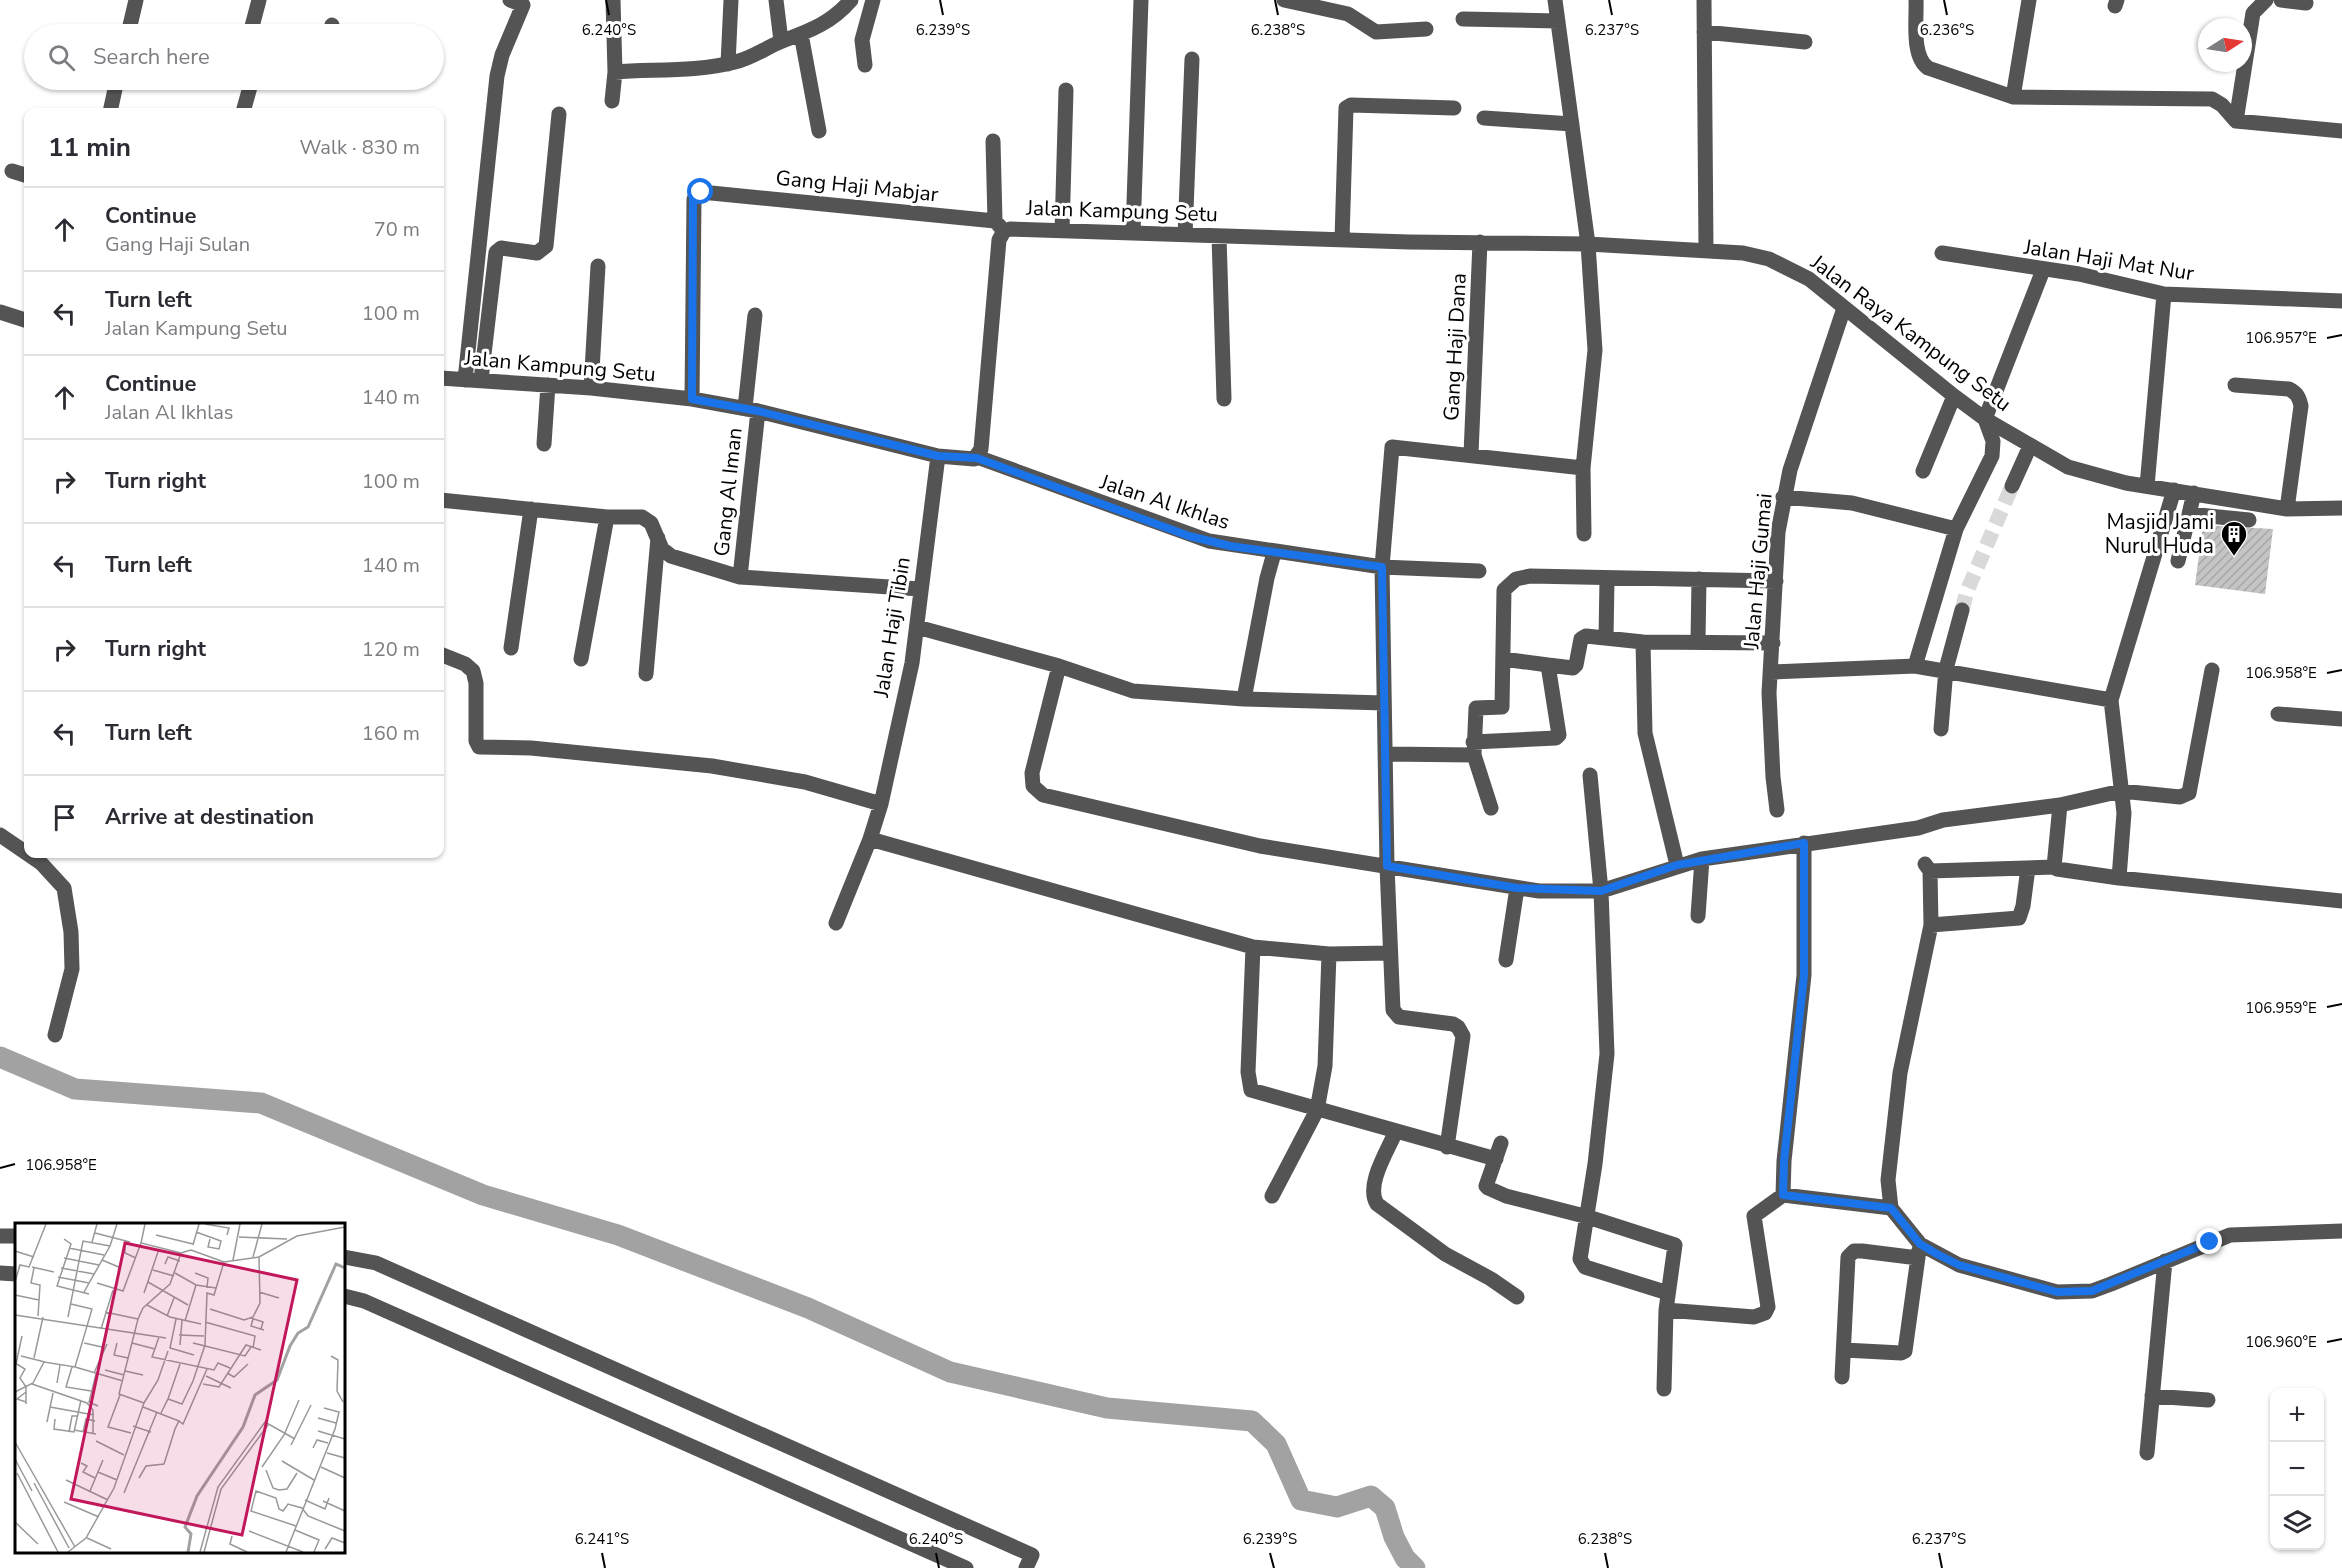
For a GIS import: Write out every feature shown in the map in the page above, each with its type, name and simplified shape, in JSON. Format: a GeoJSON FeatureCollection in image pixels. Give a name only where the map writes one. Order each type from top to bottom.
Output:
{"type":"FeatureCollection","features":[{"type":"Feature","properties":{"kind":"street"},"geometry":{"type":"LineString","coordinates":[[130,24],[136,0]]}},
{"type":"Feature","properties":{"kind":"street"},"geometry":{"type":"LineString","coordinates":[[253,24],[259,0]]}},
{"type":"Feature","properties":{"kind":"street"},"geometry":{"type":"LineString","coordinates":[[612,101],[615,72],[614,0]]}},
{"type":"Feature","properties":{"kind":"street"},"geometry":{"type":"LineString","coordinates":[[728,64],[731,0]]}},
{"type":"Feature","properties":{"kind":"street"},"geometry":{"type":"LineString","coordinates":[[776,0],[781,41]]}},
{"type":"Feature","properties":{"kind":"street"},"geometry":{"type":"LineString","coordinates":[[615,72],[728,64],[761,53],[781,41],[820,27],[834,18],[851,0]]}},
{"type":"Feature","properties":{"kind":"street"},"geometry":{"type":"LineString","coordinates":[[865,65],[862,39],[873,0]]}},
{"type":"Feature","properties":{"kind":"street"},"geometry":{"type":"LineString","coordinates":[[1133,232],[1141,0]]}},
{"type":"Feature","properties":{"kind":"street"},"geometry":{"type":"LineString","coordinates":[[1284,0],[1348,14],[1376,32],[1426,29]]}},
{"type":"Feature","properties":{"kind":"street"},"geometry":{"type":"LineString","coordinates":[[1555,0],[1588,244],[1594,350],[1583,468],[1584,534]]}},
{"type":"Feature","properties":{"kind":"street"},"geometry":{"type":"LineString","coordinates":[[1704,0],[1706,250]]}},
{"type":"Feature","properties":{"kind":"street"},"geometry":{"type":"LineString","coordinates":[[1916,0],[1918,54],[1923,65],[2013,97],[2212,99],[2222,105],[2236,121],[2342,131]]}},
{"type":"Feature","properties":{"kind":"street"},"geometry":{"type":"LineString","coordinates":[[2013,97],[2030,0]]}},
{"type":"Feature","properties":{"kind":"street"},"geometry":{"type":"LineString","coordinates":[[2236,121],[2253,13],[2266,0]]}},
{"type":"Feature","properties":{"kind":"street"},"geometry":{"type":"LineString","coordinates":[[2281,0],[2306,3]]}},
{"type":"Feature","properties":{"kind":"street"},"geometry":{"type":"LineString","coordinates":[[465,380],[497,76],[519,2]]}},
{"type":"Feature","properties":{"kind":"street"},"geometry":{"type":"LineString","coordinates":[[1463,19],[1558,21]]}},
{"type":"Feature","properties":{"kind":"street"},"geometry":{"type":"LineString","coordinates":[[1704,32],[1805,42]]}},
{"type":"Feature","properties":{"kind":"street"},"geometry":{"type":"LineString","coordinates":[[801,34],[819,131]]}},
{"type":"Feature","properties":{"kind":"street"},"geometry":{"type":"LineString","coordinates":[[1185,234],[1192,59]]}},
{"type":"Feature","properties":{"kind":"street"},"geometry":{"type":"LineString","coordinates":[[111,108],[115,90]]}},
{"type":"Feature","properties":{"kind":"street"},"geometry":{"type":"LineString","coordinates":[[244,108],[249,90]]}},
{"type":"Feature","properties":{"kind":"street"},"geometry":{"type":"LineString","coordinates":[[1062,231],[1066,90]]}},
{"type":"Feature","properties":{"kind":"street"},"geometry":{"type":"LineString","coordinates":[[1342,239],[1346,108],[1351,105],[1454,108]]}},
{"type":"Feature","properties":{"kind":"street"},"geometry":{"type":"LineString","coordinates":[[481,380],[496,252],[501,248],[537,253],[546,246],[559,114]]}},
{"type":"Feature","properties":{"kind":"street"},"geometry":{"type":"LineString","coordinates":[[1484,117],[1572,123]]}},
{"type":"Feature","properties":{"kind":"street"},"geometry":{"type":"LineString","coordinates":[[993,141],[999,226]]}},
{"type":"Feature","properties":{"kind":"street"},"geometry":{"type":"LineString","coordinates":[[12,171],[24,175]]}},
{"type":"Feature","properties":{"kind":"street","name":"Gang Haji Mabjar"},"geometry":{"type":"LineString","coordinates":[[692,399],[693,199],[701,192],[999,226]]}},
{"type":"Feature","properties":{"kind":"street","name":"Jalan Kampung Setu"},"geometry":{"type":"LineString","coordinates":[[444,378],[591,388],[692,399],[752,410],[938,456],[977,458],[981,449],[999,226],[1062,231],[1219,236],[1588,244]]}},
{"type":"Feature","properties":{"kind":"street"},"geometry":{"type":"LineString","coordinates":[[1219,236],[1224,399]]}},
{"type":"Feature","properties":{"kind":"street","name":"Gang Haji Dana"},"geometry":{"type":"LineString","coordinates":[[1471,454],[1480,242]]}},
{"type":"Feature","properties":{"kind":"street","name":"Jalan Raya Kampung Setu"},"geometry":{"type":"LineString","coordinates":[[1588,244],[1743,253],[1790,267],[1809,279],[1985,419],[2068,467],[2100,477],[2287,509],[2342,508]]}},
{"type":"Feature","properties":{"kind":"street","name":"Jalan Haji Mat Nur"},"geometry":{"type":"LineString","coordinates":[[1942,253],[2091,277],[2164,294],[2342,301]]}},
{"type":"Feature","properties":{"kind":"street"},"geometry":{"type":"LineString","coordinates":[[591,388],[597,266]]}},
{"type":"Feature","properties":{"kind":"street"},"geometry":{"type":"LineString","coordinates":[[1915,666],[1956,529],[1992,456],[1993,441],[1985,419],[2043,270]]}},
{"type":"Feature","properties":{"kind":"street"},"geometry":{"type":"LineString","coordinates":[[2147,486],[2164,294]]}},
{"type":"Feature","properties":{"kind":"street","name":"Jalan Haji Gumai"},"geometry":{"type":"LineString","coordinates":[[1777,810],[1773,777],[1771,672],[1783,497],[1844,308]]}},
{"type":"Feature","properties":{"kind":"street"},"geometry":{"type":"LineString","coordinates":[[0,312],[24,320]]}},
{"type":"Feature","properties":{"kind":"street","name":"Gang Al Iman"},"geometry":{"type":"LineString","coordinates":[[740,577],[752,410],[755,315]]}},
{"type":"Feature","properties":{"kind":"street"},"geometry":{"type":"LineString","coordinates":[[544,444],[548,385]]}},
{"type":"Feature","properties":{"kind":"street"},"geometry":{"type":"LineString","coordinates":[[2235,385],[2289,389],[2296,392],[2299,398],[2301,406],[2287,509]]}},
{"type":"Feature","properties":{"kind":"street"},"geometry":{"type":"LineString","coordinates":[[1923,471],[1954,396]]}},
{"type":"Feature","properties":{"kind":"street"},"geometry":{"type":"LineString","coordinates":[[2012,486],[2030,446]]}},
{"type":"Feature","properties":{"kind":"street"},"geometry":{"type":"LineString","coordinates":[[1447,1147],[1463,1035],[1453,1024],[1399,1017],[1393,1010],[1387,866],[1382,567],[1392,447],[1583,468]]}},
{"type":"Feature","properties":{"kind":"street","name":"Jalan Haji Tibin"},"geometry":{"type":"LineString","coordinates":[[836,923],[870,839],[881,804],[912,663],[938,456]]}},
{"type":"Feature","properties":{"kind":"street","name":"Jalan Al Ikhlas"},"geometry":{"type":"LineString","coordinates":[[977,458],[1189,536],[1274,553],[1382,567],[1479,571]]}},
{"type":"Feature","properties":{"kind":"street"},"geometry":{"type":"LineString","coordinates":[[2119,879],[2124,813],[2111,700],[2174,490]]}},
{"type":"Feature","properties":{"kind":"street"},"geometry":{"type":"LineString","coordinates":[[2178,561],[2194,493]]}},
{"type":"Feature","properties":{"kind":"street"},"geometry":{"type":"LineString","coordinates":[[1783,497],[1852,503],[1956,529]]}},
{"type":"Feature","properties":{"kind":"street"},"geometry":{"type":"LineString","coordinates":[[444,500],[648,520],[662,549],[671,556],[740,577],[920,589]]}},
{"type":"Feature","properties":{"kind":"street"},"geometry":{"type":"LineString","coordinates":[[511,648],[531,509]]}},
{"type":"Feature","properties":{"kind":"street"},"geometry":{"type":"LineString","coordinates":[[2189,514],[2249,520]]}},
{"type":"Feature","properties":{"kind":"street"},"geometry":{"type":"LineString","coordinates":[[581,659],[607,517]]}},
{"type":"Feature","properties":{"kind":"street"},"geometry":{"type":"LineString","coordinates":[[646,674],[658,538]]}},
{"type":"Feature","properties":{"kind":"street"},"geometry":{"type":"LineString","coordinates":[[1244,699],[1267,578],[1274,553]]}},
{"type":"Feature","properties":{"kind":"street"},"geometry":{"type":"LineString","coordinates":[[1491,808],[1473,748],[1476,708],[1502,707],[1504,590],[1509,584],[1530,576],[1776,581]]}},
{"type":"Feature","properties":{"kind":"street"},"geometry":{"type":"LineString","coordinates":[[1606,638],[1607,579]]}},
{"type":"Feature","properties":{"kind":"street"},"geometry":{"type":"LineString","coordinates":[[1698,641],[1699,579]]}},
{"type":"Feature","properties":{"kind":"street"},"geometry":{"type":"LineString","coordinates":[[1941,729],[1946,669],[1962,610]]}},
{"type":"Feature","properties":{"kind":"street"},"geometry":{"type":"LineString","coordinates":[[917,627],[1059,666],[1132,691],[1244,699],[1384,703]]}},
{"type":"Feature","properties":{"kind":"street"},"geometry":{"type":"LineString","coordinates":[[1503,659],[1573,668],[1576,665],[1581,639],[1586,636],[1643,642],[1773,643]]}},
{"type":"Feature","properties":{"kind":"street"},"geometry":{"type":"LineString","coordinates":[[1643,642],[1645,733],[1677,865]]}},
{"type":"Feature","properties":{"kind":"street"},"geometry":{"type":"LineString","coordinates":[[444,656],[474,671],[476,741],[479,747],[531,748],[722,768],[805,783],[881,804]]}},
{"type":"Feature","properties":{"kind":"street"},"geometry":{"type":"LineString","coordinates":[[1386,754],[1473,748],[1556,738],[1559,735],[1548,665]]}},
{"type":"Feature","properties":{"kind":"street"},"geometry":{"type":"LineString","coordinates":[[1059,666],[1032,773],[1033,786],[1043,795],[1260,846],[1517,888],[1601,891],[1677,865],[1702,859],[2060,805],[2121,791],[2180,797],[2189,793],[2212,670]]}},
{"type":"Feature","properties":{"kind":"street"},"geometry":{"type":"LineString","coordinates":[[1771,672],[1915,666],[1946,669],[2111,700]]}},
{"type":"Feature","properties":{"kind":"street"},"geometry":{"type":"LineString","coordinates":[[2278,714],[2342,719]]}},
{"type":"Feature","properties":{"kind":"street"},"geometry":{"type":"LineString","coordinates":[[1590,775],[1601,891],[1607,1054],[1588,1217],[1580,1255],[1581,1263],[1585,1267],[1668,1293]]}},
{"type":"Feature","properties":{"kind":"street"},"geometry":{"type":"LineString","coordinates":[[2054,867],[2060,805]]}},
{"type":"Feature","properties":{"kind":"street"},"geometry":{"type":"LineString","coordinates":[[0,835],[24,851]]}},
{"type":"Feature","properties":{"kind":"street"},"geometry":{"type":"LineString","coordinates":[[870,839],[1252,947],[1329,954],[1390,953]]}},
{"type":"Feature","properties":{"kind":"street"},"geometry":{"type":"LineString","coordinates":[[1783,1195],[1784,1161],[1804,975],[1804,843]]}},
{"type":"Feature","properties":{"kind":"street"},"geometry":{"type":"LineString","coordinates":[[34,858],[64,888],[71,932],[72,969],[55,1035]]}},
{"type":"Feature","properties":{"kind":"street"},"geometry":{"type":"LineString","coordinates":[[1698,916],[1702,859]]}},
{"type":"Feature","properties":{"kind":"street"},"geometry":{"type":"LineString","coordinates":[[1844,1350],[1901,1353],[1905,1351],[1919,1251],[1891,1208],[1888,1180],[1899,1073],[1931,925],[1928,868],[2054,867],[2119,879],[2342,901]]}},
{"type":"Feature","properties":{"kind":"street"},"geometry":{"type":"LineString","coordinates":[[1931,925],[2019,918],[2023,906],[2028,868]]}},
{"type":"Feature","properties":{"kind":"street"},"geometry":{"type":"LineString","coordinates":[[1506,960],[1517,888]]}},
{"type":"Feature","properties":{"kind":"street"},"geometry":{"type":"LineString","coordinates":[[1252,947],[1248,1072],[1251,1090],[1496,1159]]}},
{"type":"Feature","properties":{"kind":"street"},"geometry":{"type":"LineString","coordinates":[[1272,1196],[1317,1110],[1325,1066],[1329,954]]}},
{"type":"Feature","properties":{"kind":"street"},"geometry":{"type":"LineString","coordinates":[[1396,1131],[1374,1183],[1374,1199],[1377,1204],[1445,1254],[1491,1279],[1516,1297]]}},
{"type":"Feature","properties":{"kind":"street"},"geometry":{"type":"LineString","coordinates":[[1501,1143],[1486,1186],[1488,1188],[1506,1196],[1672,1242],[1676,1249],[1666,1310],[1664,1389]]}},
{"type":"Feature","properties":{"kind":"street"},"geometry":{"type":"LineString","coordinates":[[1666,1310],[1754,1317],[1765,1313],[1767,1298],[1754,1216],[1783,1195],[1891,1208]]}},
{"type":"Feature","properties":{"kind":"street"},"geometry":{"type":"LineString","coordinates":[[1842,1377],[1850,1253],[1919,1251],[1959,1265],[2057,1292],[2092,1291],[2230,1235],[2342,1231]]}},
{"type":"Feature","properties":{"kind":"street"},"geometry":{"type":"LineString","coordinates":[[345,1257],[376,1263],[1029,1561]]}},
{"type":"Feature","properties":{"kind":"street"},"geometry":{"type":"LineString","coordinates":[[2147,1453],[2165,1261]]}},
{"type":"Feature","properties":{"kind":"street"},"geometry":{"type":"LineString","coordinates":[[0,1273],[15,1274]]}},
{"type":"Feature","properties":{"kind":"street"},"geometry":{"type":"LineString","coordinates":[[345,1296],[364,1300],[966,1568]]}},
{"type":"Feature","properties":{"kind":"street"},"geometry":{"type":"LineString","coordinates":[[2152,1396],[2208,1400]]}},
{"type":"Feature","properties":{"kind":"building","name":"Masjid Jami Nurul Huda"},"geometry":{"type":"Polygon","coordinates":[[[2203,525],[2273,529],[2265,594],[2195,585],[2203,525]]]}},
{"type":"Feature","properties":{"kind":"waterway"},"geometry":{"type":"LineString","coordinates":[[0,1057],[75,1089],[261,1103],[483,1195],[618,1235],[808,1308],[950,1372],[1107,1408],[1252,1421],[1276,1444],[1301,1500],[1337,1507],[1371,1496],[1385,1508],[1394,1537],[1405,1558],[1415,1568]]}},
{"type":"Feature","properties":{"kind":"tunnel"},"geometry":{"type":"LineString","coordinates":[[1962,610],[1967,591],[2012,486]]}},
{"type":"Feature","properties":{"kind":"place","name":"Masjid Jami Nurul Huda"},"geometry":{"type":"Point","coordinates":[2234,557]}},
{"type":"Feature","properties":{"kind":"route"},"geometry":{"type":"LineString","coordinates":[[701,192],[693,199],[692,399],[758,411],[938,456],[977,458],[1189,536],[1209,541],[1274,553],[1382,567],[1387,866],[1539,891],[1601,891],[1677,865],[1702,859],[1804,843],[1804,975],[1784,1161],[1783,1195],[1891,1208],[1920,1244],[1937,1254],[1959,1265],[2057,1292],[2092,1291],[2210,1242]]}}]}
